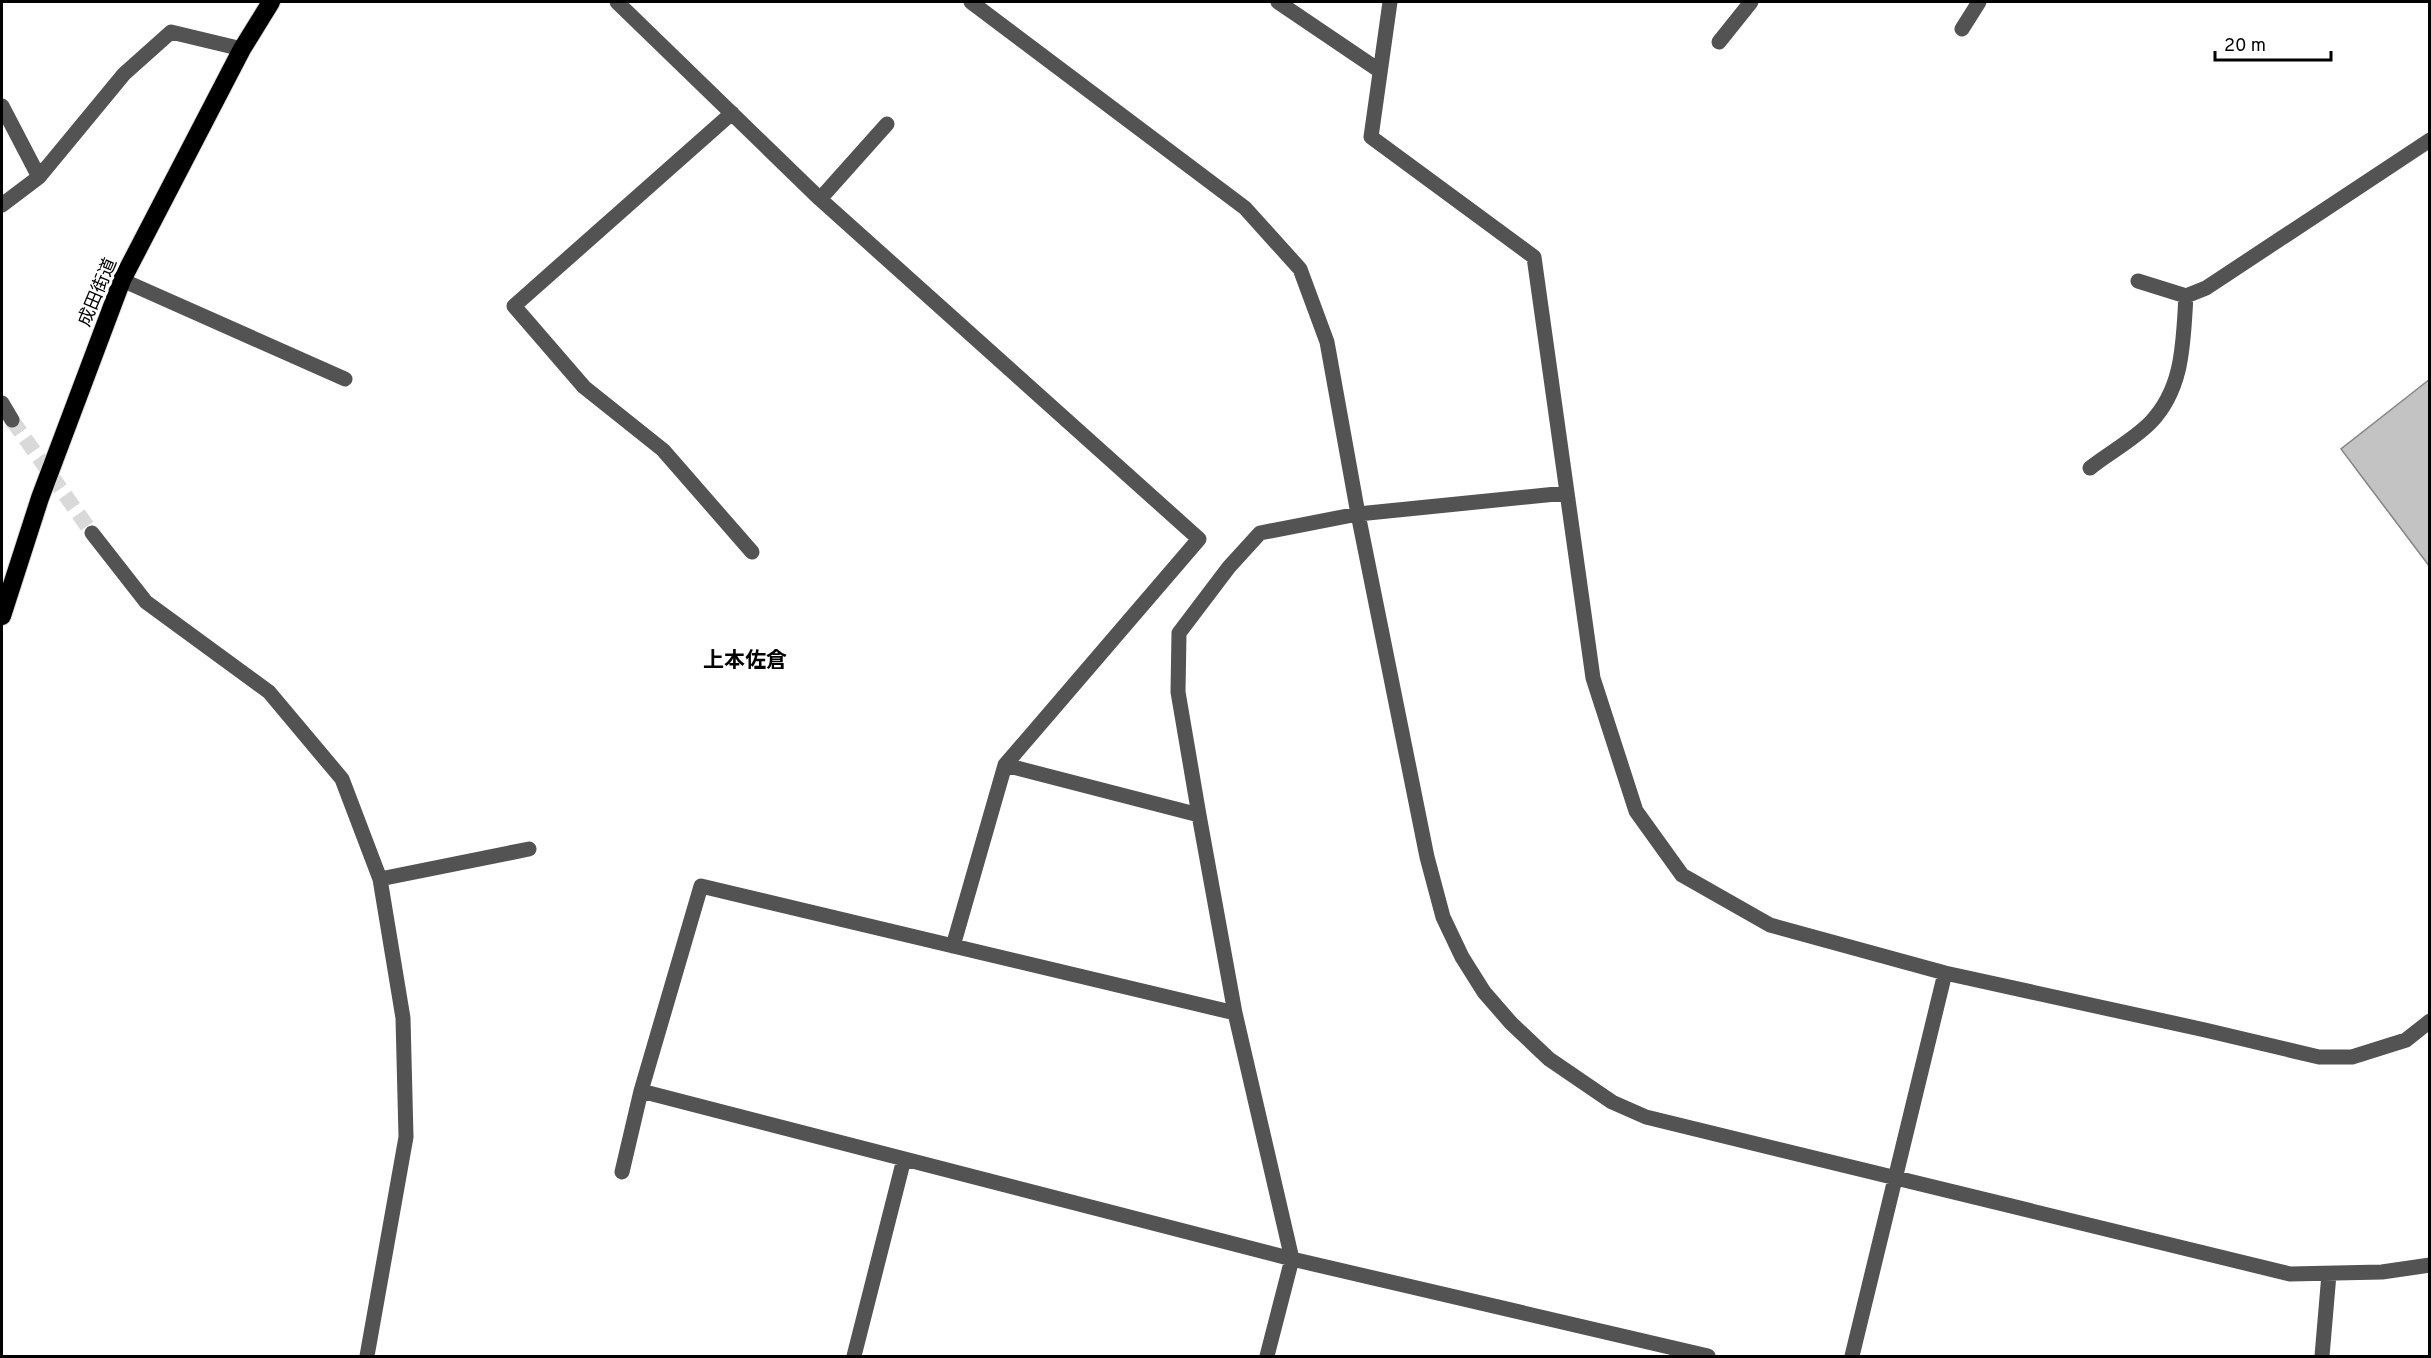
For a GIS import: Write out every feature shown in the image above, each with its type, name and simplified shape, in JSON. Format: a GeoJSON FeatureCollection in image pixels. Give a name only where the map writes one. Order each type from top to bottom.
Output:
{"type":"FeatureCollection","features":[{"type":"Feature","properties":{"kind":"highway","name":"成田街道"},"geometry":{"type":"LineString","coordinates":[[2,616],[40,498],[122,280],[242,49],[271,2]]}},
{"type":"Feature","properties":{"kind":"street"},"geometry":{"type":"LineString","coordinates":[[617,2],[820,199],[1199,539],[1005,765],[953,946]]}},
{"type":"Feature","properties":{"kind":"street"},"geometry":{"type":"LineString","coordinates":[[971,2],[1245,208],[1300,269],[1327,342],[1358,514],[1427,857],[1443,917],[1462,957],[1484,992],[1511,1023],[1549,1059],[1612,1102],[1637,1113],[2290,1274],[2382,1272],[2430,1265]]}},
{"type":"Feature","properties":{"kind":"street"},"geometry":{"type":"LineString","coordinates":[[1278,2],[1380,71]]}},
{"type":"Feature","properties":{"kind":"street"},"geometry":{"type":"LineString","coordinates":[[1390,2],[1371,136],[1534,257],[1593,678],[1636,811],[1682,875],[1770,925],[1945,973],[2194,1027],[2319,1057],[2352,1057],[2406,1040],[2430,1021]]}},
{"type":"Feature","properties":{"kind":"street"},"geometry":{"type":"LineString","coordinates":[[1719,42],[1751,2]]}},
{"type":"Feature","properties":{"kind":"street"},"geometry":{"type":"LineString","coordinates":[[1962,29],[1979,2]]}},
{"type":"Feature","properties":{"kind":"street"},"geometry":{"type":"LineString","coordinates":[[2,205],[39,177],[124,74],[171,32],[242,49]]}},
{"type":"Feature","properties":{"kind":"street"},"geometry":{"type":"LineString","coordinates":[[2,106],[39,177]]}},
{"type":"Feature","properties":{"kind":"street"},"geometry":{"type":"LineString","coordinates":[[732,113],[514,306],[584,387],[663,450],[752,552]]}},
{"type":"Feature","properties":{"kind":"street"},"geometry":{"type":"LineString","coordinates":[[820,199],[888,124]]}},
{"type":"Feature","properties":{"kind":"street"},"geometry":{"type":"LineString","coordinates":[[2138,281],[2186,296],[2206,288],[2430,140]]}},
{"type":"Feature","properties":{"kind":"street"},"geometry":{"type":"LineString","coordinates":[[122,280],[345,380]]}},
{"type":"Feature","properties":{"kind":"street"},"geometry":{"type":"LineString","coordinates":[[2090,468],[2150,423],[2172,392],[2182,359],[2186,296]]}},
{"type":"Feature","properties":{"kind":"street"},"geometry":{"type":"LineString","coordinates":[[2,403],[12,420]]}},
{"type":"Feature","properties":{"kind":"street"},"geometry":{"type":"LineString","coordinates":[[1267,1356],[1292,1259],[1235,1013],[1199,815],[1178,692],[1179,633],[1229,567],[1260,533],[1358,514],[1566,493]]}},
{"type":"Feature","properties":{"kind":"street"},"geometry":{"type":"LineString","coordinates":[[92,533],[146,602],[269,692],[335,770],[342,779],[380,879],[403,1018],[406,1137],[367,1356]]}},
{"type":"Feature","properties":{"kind":"street"},"geometry":{"type":"LineString","coordinates":[[1005,765],[1199,815]]}},
{"type":"Feature","properties":{"kind":"street"},"geometry":{"type":"LineString","coordinates":[[380,879],[529,849]]}},
{"type":"Feature","properties":{"kind":"street"},"geometry":{"type":"LineString","coordinates":[[622,1172],[641,1091],[701,886],[1235,1013]]}},
{"type":"Feature","properties":{"kind":"street"},"geometry":{"type":"LineString","coordinates":[[1852,1356],[1945,973]]}},
{"type":"Feature","properties":{"kind":"street"},"geometry":{"type":"LineString","coordinates":[[641,1091],[1292,1259],[1708,1356]]}},
{"type":"Feature","properties":{"kind":"street"},"geometry":{"type":"LineString","coordinates":[[854,1356],[904,1159]]}},
{"type":"Feature","properties":{"kind":"street"},"geometry":{"type":"LineString","coordinates":[[2322,1356],[2329,1274]]}},
{"type":"Feature","properties":{"kind":"building"},"geometry":{"type":"Polygon","coordinates":[[[2430,379],[2430,567],[2341,449],[2430,379]]]}},
{"type":"Feature","properties":{"kind":"tunnel"},"geometry":{"type":"LineString","coordinates":[[12,420],[92,533]]}},
{"type":"Feature","properties":{"kind":"district","name":"上本佐倉"},"geometry":{"type":"Point","coordinates":[745,660]}}]}
